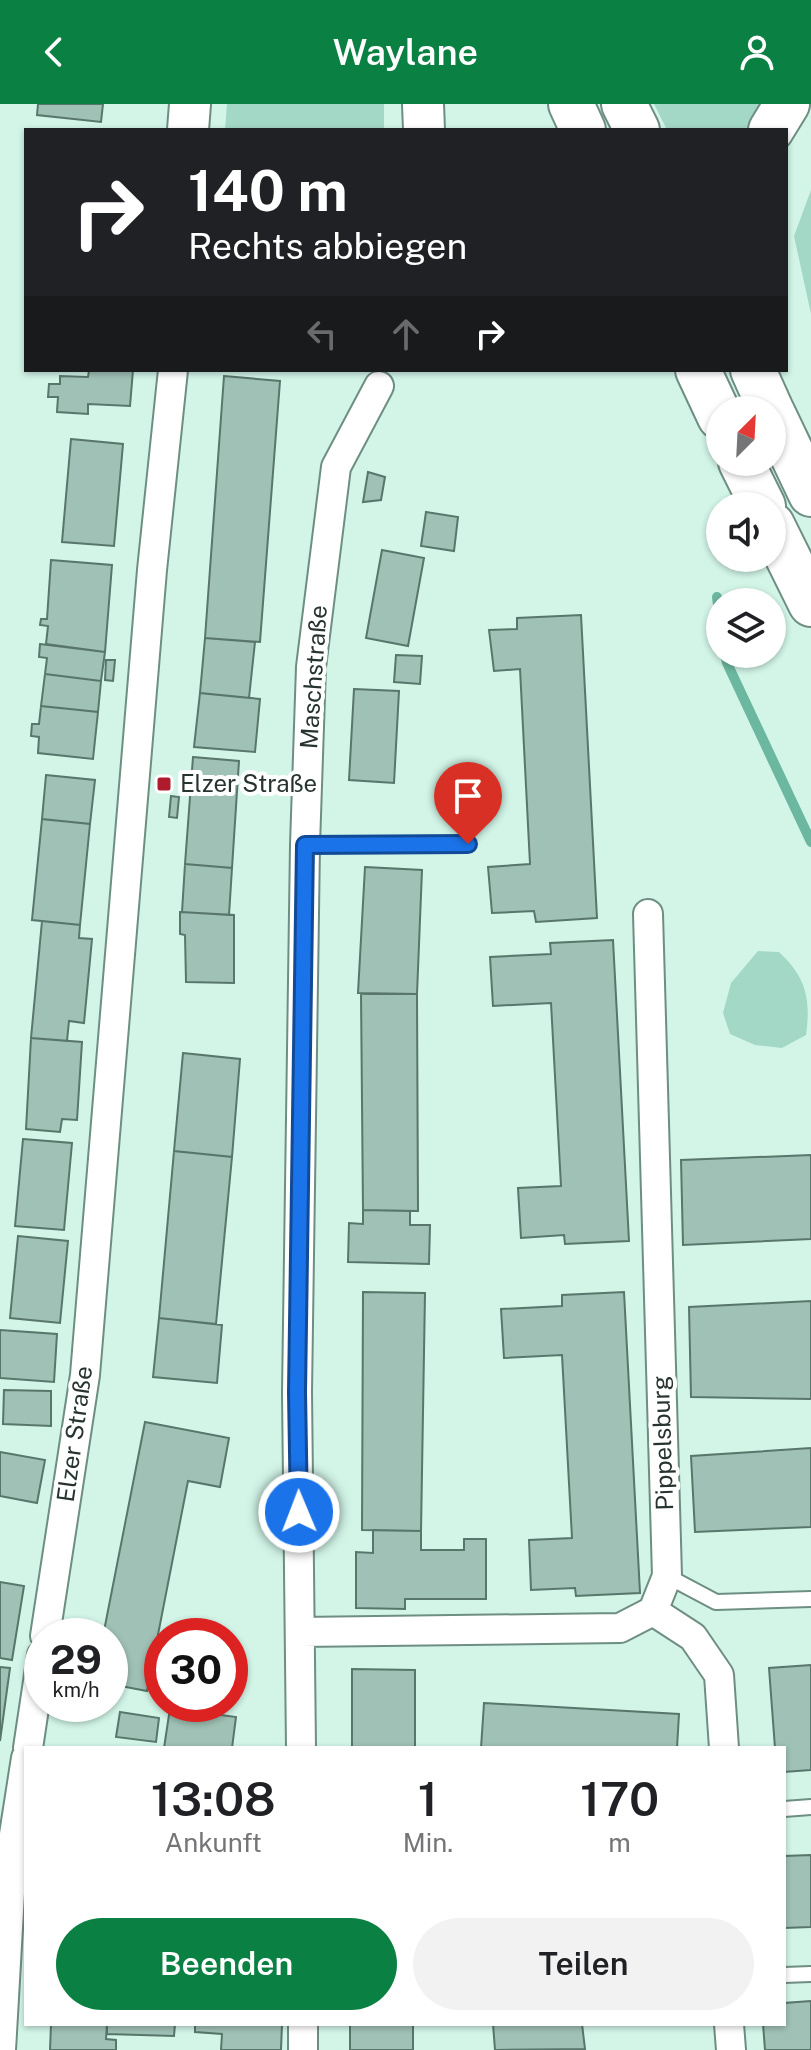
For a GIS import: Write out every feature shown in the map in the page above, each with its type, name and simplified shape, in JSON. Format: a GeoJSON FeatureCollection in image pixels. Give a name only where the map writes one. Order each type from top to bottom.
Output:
{"type":"FeatureCollection","features":[{"type":"Feature","properties":{"kind":"highway"},"geometry":{"type":"LineString","coordinates":[[571,104],[582,128]]}},
{"type":"Feature","properties":{"kind":"highway"},"geometry":{"type":"LineString","coordinates":[[624,104],[636,128]]}},
{"type":"Feature","properties":{"kind":"highway"},"geometry":{"type":"LineString","coordinates":[[772,128],[787,104]]}},
{"type":"Feature","properties":{"kind":"highway"},"geometry":{"type":"LineString","coordinates":[[699,372],[710,396]]}},
{"type":"Feature","properties":{"kind":"highway"},"geometry":{"type":"LineString","coordinates":[[754,372],[765,396]]}},
{"type":"Feature","properties":{"kind":"highway"},"geometry":{"type":"LineString","coordinates":[[786,441],[811,494]]}},
{"type":"Feature","properties":{"kind":"highway"},"geometry":{"type":"LineString","coordinates":[[786,553],[811,604]]}},
{"type":"Feature","properties":{"kind":"street"},"geometry":{"type":"LineString","coordinates":[[188,128],[190,104]]}},
{"type":"Feature","properties":{"kind":"street"},"geometry":{"type":"LineString","coordinates":[[423,104],[424,128]]}},
{"type":"Feature","properties":{"kind":"street","name":"Elzer Straße"},"geometry":{"type":"LineString","coordinates":[[48,1618],[85,1375],[152,570],[173,372]]}},
{"type":"Feature","properties":{"kind":"street","name":"Maschstraße"},"geometry":{"type":"LineString","coordinates":[[301,1746],[297,1392],[305,845],[311,667],[336,467],[379,386]]}},
{"type":"Feature","properties":{"kind":"street","name":"Pippelsburg"},"geometry":{"type":"LineString","coordinates":[[648,914],[667,1576],[653,1611]]}},
{"type":"Feature","properties":{"kind":"street"},"geometry":{"type":"LineString","coordinates":[[300,1632],[620,1628],[653,1611],[693,1637],[719,1675],[724,1746]]}},
{"type":"Feature","properties":{"kind":"street"},"geometry":{"type":"LineString","coordinates":[[28,1746],[32,1722]]}},
{"type":"Feature","properties":{"kind":"street"},"geometry":{"type":"LineString","coordinates":[[1,2050],[13,1841],[24,1771]]}},
{"type":"Feature","properties":{"kind":"street"},"geometry":{"type":"LineString","coordinates":[[303,2026],[303,2050]]}},
{"type":"Feature","properties":{"kind":"street"},"geometry":{"type":"LineString","coordinates":[[729,2026],[731,2050]]}},
{"type":"Feature","properties":{"kind":"lane"},"geometry":{"type":"LineString","coordinates":[[305,845],[468,844]]}},
{"type":"Feature","properties":{"kind":"lane"},"geometry":{"type":"LineString","coordinates":[[667,1576],[716,1602],[811,1599]]}},
{"type":"Feature","properties":{"kind":"lane"},"geometry":{"type":"LineString","coordinates":[[786,1809],[811,1807]]}},
{"type":"Feature","properties":{"kind":"lane"},"geometry":{"type":"LineString","coordinates":[[786,1975],[811,1974]]}},
{"type":"Feature","properties":{"kind":"green space"},"geometry":{"type":"Polygon","coordinates":[[[227,104],[384,104],[384,128],[225,128],[227,104]]]}},
{"type":"Feature","properties":{"kind":"green space"},"geometry":{"type":"Polygon","coordinates":[[[654,104],[765,104],[752,128],[666,128],[654,104]]]}},
{"type":"Feature","properties":{"kind":"green space"},"geometry":{"type":"Polygon","coordinates":[[[811,190],[811,314],[794,236],[811,190]]]}},
{"type":"Feature","properties":{"kind":"green space"},"geometry":{"type":"Polygon","coordinates":[[[758,951],[779,952],[788,961],[801,980],[807,1000],[806,1035],[782,1048],[755,1045],[730,1034],[723,1013],[731,983],[758,951]]]}},
{"type":"Feature","properties":{"kind":"building"},"geometry":{"type":"Polygon","coordinates":[[[38,104],[103,104],[101,122],[37,115],[38,104]]]}},
{"type":"Feature","properties":{"kind":"building"},"geometry":{"type":"Polygon","coordinates":[[[89,372],[133,372],[130,406],[88,404],[88,414],[57,412],[58,397],[48,397],[49,384],[60,384],[60,376],[88,377],[89,372]]]}},
{"type":"Feature","properties":{"kind":"building"},"geometry":{"type":"Polygon","coordinates":[[[224,376],[280,381],[260,642],[205,638],[224,376]]]}},
{"type":"Feature","properties":{"kind":"building"},"geometry":{"type":"Polygon","coordinates":[[[71,439],[123,444],[114,546],[62,542],[71,439]]]}},
{"type":"Feature","properties":{"kind":"building"},"geometry":{"type":"Polygon","coordinates":[[[368,472],[385,477],[381,500],[363,502],[368,472]]]}},
{"type":"Feature","properties":{"kind":"building"},"geometry":{"type":"Polygon","coordinates":[[[426,512],[458,517],[454,551],[421,546],[426,512]]]}},
{"type":"Feature","properties":{"kind":"building"},"geometry":{"type":"Polygon","coordinates":[[[382,550],[424,558],[408,646],[366,638],[382,550]]]}},
{"type":"Feature","properties":{"kind":"building"},"geometry":{"type":"Polygon","coordinates":[[[51,560],[112,565],[105,652],[46,644],[48,626],[40,625],[41,619],[47,619],[51,560]]]}},
{"type":"Feature","properties":{"kind":"building"},"geometry":{"type":"Polygon","coordinates":[[[581,615],[597,918],[536,922],[534,911],[492,913],[488,867],[530,864],[520,669],[494,671],[489,630],[517,629],[517,618],[581,615]]]}},
{"type":"Feature","properties":{"kind":"building"},"geometry":{"type":"Polygon","coordinates":[[[205,638],[255,642],[249,698],[200,693],[205,638]]]}},
{"type":"Feature","properties":{"kind":"building"},"geometry":{"type":"Polygon","coordinates":[[[40,644],[105,652],[101,681],[45,674],[47,658],[39,657],[40,644]]]}},
{"type":"Feature","properties":{"kind":"building"},"geometry":{"type":"Polygon","coordinates":[[[396,655],[422,656],[420,684],[394,682],[396,655]]]}},
{"type":"Feature","properties":{"kind":"building"},"geometry":{"type":"Polygon","coordinates":[[[106,660],[115,660],[113,681],[105,680],[106,660]]]}},
{"type":"Feature","properties":{"kind":"building"},"geometry":{"type":"Polygon","coordinates":[[[45,674],[101,681],[98,712],[41,706],[45,674]]]}},
{"type":"Feature","properties":{"kind":"building"},"geometry":{"type":"Polygon","coordinates":[[[354,689],[399,691],[394,783],[349,780],[354,689]]]}},
{"type":"Feature","properties":{"kind":"building"},"geometry":{"type":"Polygon","coordinates":[[[200,693],[260,699],[255,752],[194,747],[200,693]]]}},
{"type":"Feature","properties":{"kind":"building"},"geometry":{"type":"Polygon","coordinates":[[[41,706],[98,712],[93,759],[38,753],[39,737],[31,736],[32,724],[39,724],[41,706]]]}},
{"type":"Feature","properties":{"kind":"building"},"geometry":{"type":"Polygon","coordinates":[[[193,757],[239,761],[232,868],[185,864],[193,757]]]}},
{"type":"Feature","properties":{"kind":"building"},"geometry":{"type":"Polygon","coordinates":[[[46,775],[95,780],[90,824],[42,819],[46,775]]]}},
{"type":"Feature","properties":{"kind":"building"},"geometry":{"type":"Polygon","coordinates":[[[171,796],[179,797],[177,818],[169,817],[171,796]]]}},
{"type":"Feature","properties":{"kind":"building"},"geometry":{"type":"Polygon","coordinates":[[[42,819],[90,824],[80,925],[32,920],[42,819]]]}},
{"type":"Feature","properties":{"kind":"building"},"geometry":{"type":"Polygon","coordinates":[[[185,864],[232,868],[229,915],[182,912],[185,864]]]}},
{"type":"Feature","properties":{"kind":"building"},"geometry":{"type":"Polygon","coordinates":[[[365,867],[422,870],[417,994],[358,993],[365,867]]]}},
{"type":"Feature","properties":{"kind":"building"},"geometry":{"type":"Polygon","coordinates":[[[180,912],[234,915],[234,983],[186,982],[185,935],[180,934],[180,912]]]}},
{"type":"Feature","properties":{"kind":"building"},"geometry":{"type":"Polygon","coordinates":[[[42,921],[80,925],[79,938],[92,939],[84,1023],[69,1021],[67,1041],[31,1038],[42,921]]]}},
{"type":"Feature","properties":{"kind":"building"},"geometry":{"type":"Polygon","coordinates":[[[613,940],[629,1241],[565,1244],[564,1235],[521,1238],[518,1188],[561,1186],[551,1003],[493,1006],[490,957],[551,954],[550,943],[613,940]]]}},
{"type":"Feature","properties":{"kind":"building"},"geometry":{"type":"Polygon","coordinates":[[[361,994],[417,994],[418,1211],[363,1210],[361,994]]]}},
{"type":"Feature","properties":{"kind":"building"},"geometry":{"type":"Polygon","coordinates":[[[31,1038],[82,1042],[77,1120],[62,1119],[60,1132],[26,1129],[31,1038]]]}},
{"type":"Feature","properties":{"kind":"building"},"geometry":{"type":"Polygon","coordinates":[[[183,1053],[240,1059],[232,1157],[174,1151],[183,1053]]]}},
{"type":"Feature","properties":{"kind":"building"},"geometry":{"type":"Polygon","coordinates":[[[23,1139],[72,1143],[64,1230],[15,1226],[23,1139]]]}},
{"type":"Feature","properties":{"kind":"building"},"geometry":{"type":"Polygon","coordinates":[[[174,1151],[232,1157],[216,1324],[159,1318],[174,1151]]]}},
{"type":"Feature","properties":{"kind":"building"},"geometry":{"type":"Polygon","coordinates":[[[811,1155],[811,1239],[683,1245],[681,1160],[811,1155]]]}},
{"type":"Feature","properties":{"kind":"building"},"geometry":{"type":"Polygon","coordinates":[[[363,1210],[410,1211],[410,1225],[430,1225],[429,1264],[348,1262],[349,1223],[363,1224],[363,1210]]]}},
{"type":"Feature","properties":{"kind":"building"},"geometry":{"type":"Polygon","coordinates":[[[18,1236],[68,1241],[60,1323],[10,1318],[18,1236]]]}},
{"type":"Feature","properties":{"kind":"building"},"geometry":{"type":"Polygon","coordinates":[[[363,1292],[425,1293],[421,1531],[362,1530],[363,1292]]]}},
{"type":"Feature","properties":{"kind":"building"},"geometry":{"type":"Polygon","coordinates":[[[624,1292],[640,1593],[576,1596],[575,1588],[531,1590],[529,1540],[572,1538],[562,1355],[504,1358],[501,1309],[562,1306],[562,1295],[624,1292]]]}},
{"type":"Feature","properties":{"kind":"building"},"geometry":{"type":"Polygon","coordinates":[[[811,1301],[811,1399],[691,1397],[689,1307],[811,1301]]]}},
{"type":"Feature","properties":{"kind":"building"},"geometry":{"type":"Polygon","coordinates":[[[159,1318],[222,1325],[217,1383],[153,1377],[159,1318]]]}},
{"type":"Feature","properties":{"kind":"building"},"geometry":{"type":"Polygon","coordinates":[[[0,1330],[57,1334],[54,1382],[0,1378],[0,1330]]]}},
{"type":"Feature","properties":{"kind":"building"},"geometry":{"type":"Polygon","coordinates":[[[4,1390],[51,1391],[51,1426],[3,1424],[4,1390]]]}},
{"type":"Feature","properties":{"kind":"building"},"geometry":{"type":"Polygon","coordinates":[[[145,1422],[229,1438],[220,1487],[188,1481],[161,1618],[144,1618],[144,1690],[128,1687],[128,1618],[107,1618],[145,1422]]]}},
{"type":"Feature","properties":{"kind":"building"},"geometry":{"type":"Polygon","coordinates":[[[811,1448],[811,1527],[695,1532],[691,1456],[811,1448]]]}},
{"type":"Feature","properties":{"kind":"building"},"geometry":{"type":"Polygon","coordinates":[[[0,1452],[45,1460],[37,1503],[0,1496],[0,1452]]]}},
{"type":"Feature","properties":{"kind":"building"},"geometry":{"type":"Polygon","coordinates":[[[373,1530],[421,1531],[421,1550],[464,1550],[464,1539],[486,1539],[486,1599],[405,1599],[405,1609],[356,1608],[356,1552],[373,1553],[373,1530]]]}},
{"type":"Feature","properties":{"kind":"building"},"geometry":{"type":"Polygon","coordinates":[[[0,1582],[24,1586],[12,1660],[0,1658],[0,1582]]]}},
{"type":"Feature","properties":{"kind":"building"},"geometry":{"type":"Polygon","coordinates":[[[811,1665],[811,1770],[786,1772],[786,1746],[775,1746],[769,1668],[811,1665]]]}},
{"type":"Feature","properties":{"kind":"building"},"geometry":{"type":"Polygon","coordinates":[[[0,1667],[10,1668],[0,1741],[0,1667]]]}},
{"type":"Feature","properties":{"kind":"building"},"geometry":{"type":"Polygon","coordinates":[[[352,1669],[415,1670],[415,1746],[352,1746],[352,1669]]]}},
{"type":"Feature","properties":{"kind":"building"},"geometry":{"type":"Polygon","coordinates":[[[484,1703],[679,1714],[677,1746],[481,1746],[484,1703]]]}},
{"type":"Feature","properties":{"kind":"building"},"geometry":{"type":"Polygon","coordinates":[[[128,1713],[144,1716],[144,1722],[158,1722],[156,1742],[116,1737],[118,1722],[128,1722],[128,1713]]]}},
{"type":"Feature","properties":{"kind":"building"},"geometry":{"type":"Polygon","coordinates":[[[168,1722],[235,1722],[232,1746],[164,1746],[168,1722]]]}},
{"type":"Feature","properties":{"kind":"building"},"geometry":{"type":"Polygon","coordinates":[[[811,1855],[811,1927],[786,1928],[786,1856],[811,1855]]]}},
{"type":"Feature","properties":{"kind":"building"},"geometry":{"type":"Polygon","coordinates":[[[811,2001],[811,2050],[765,2050],[763,2026],[786,2026],[786,2003],[811,2001]]]}},
{"type":"Feature","properties":{"kind":"building"},"geometry":{"type":"Polygon","coordinates":[[[51,2026],[107,2026],[106,2039],[116,2040],[116,2050],[50,2050],[51,2026]]]}},
{"type":"Feature","properties":{"kind":"building"},"geometry":{"type":"Polygon","coordinates":[[[107,2026],[175,2026],[174,2036],[107,2034],[107,2026]]]}},
{"type":"Feature","properties":{"kind":"building"},"geometry":{"type":"Polygon","coordinates":[[[195,2026],[282,2026],[281,2050],[221,2050],[222,2034],[195,2032],[195,2026]]]}},
{"type":"Feature","properties":{"kind":"building"},"geometry":{"type":"Polygon","coordinates":[[[350,2026],[413,2026],[413,2050],[350,2050],[350,2026]]]}},
{"type":"Feature","properties":{"kind":"building"},"geometry":{"type":"Polygon","coordinates":[[[493,2026],[582,2026],[585,2049],[495,2050],[493,2026]]]}},
{"type":"Feature","properties":{"kind":"waterway"},"geometry":{"type":"LineString","coordinates":[[729,668],[811,842]]}},
{"type":"Feature","properties":{"kind":"place","name":"Elzer Straße"},"geometry":{"type":"Point","coordinates":[164,784]}},
{"type":"Feature","properties":{"kind":"route"},"geometry":{"type":"LineString","coordinates":[[299,1512],[297,1392],[305,845],[468,844]]}}]}
